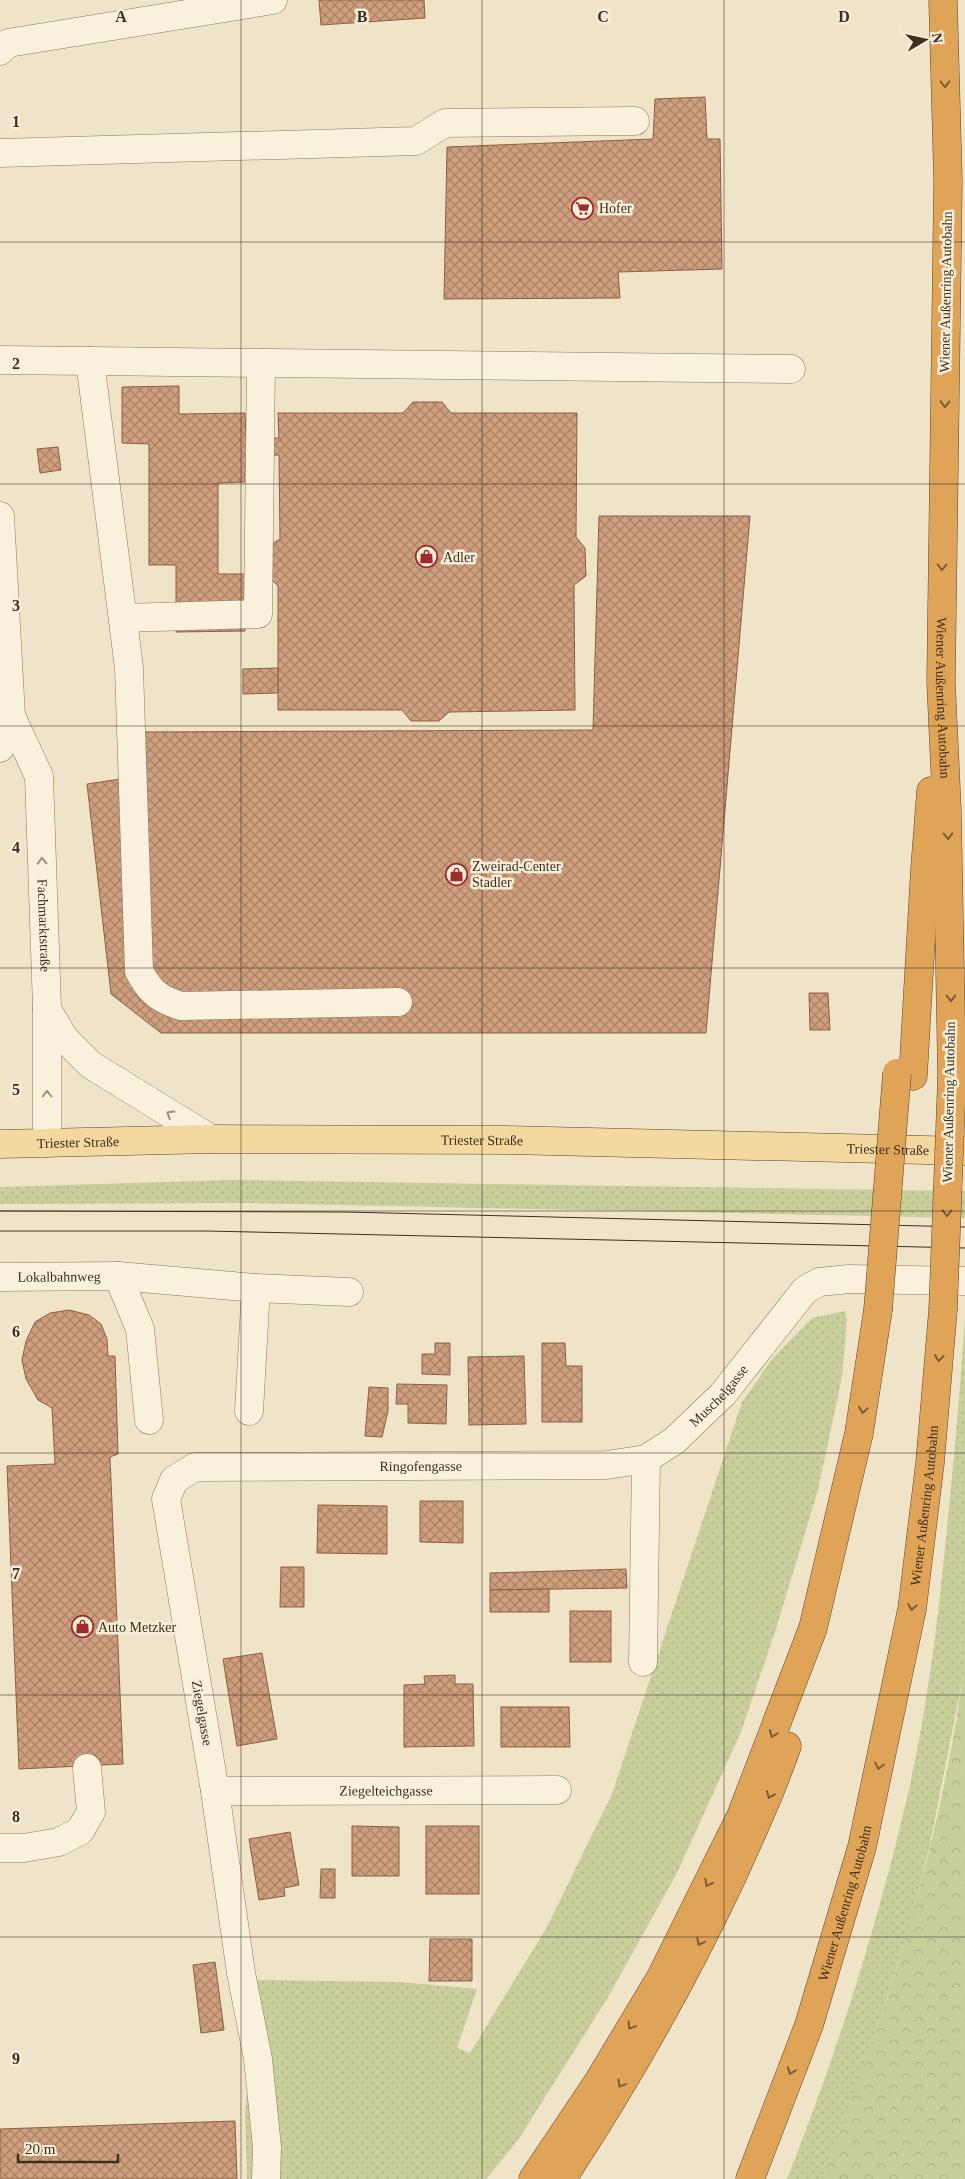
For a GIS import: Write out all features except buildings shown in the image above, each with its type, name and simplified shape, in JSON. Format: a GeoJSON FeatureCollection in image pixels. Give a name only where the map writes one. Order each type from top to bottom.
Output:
{"type":"FeatureCollection","features":[{"type":"Feature","properties":{"kind":"highway","name":"Wiener Außenring Autobahn"},"geometry":{"type":"LineString","coordinates":[[750,2179],[809,2025],[862,1846],[912,1608],[930,1463],[943,1310],[952,1077],[947,811],[941,682],[948,181],[943,0]]}},
{"type":"Feature","properties":{"kind":"highway"},"geometry":{"type":"LineString","coordinates":[[562,2179],[631,2068],[702,1939],[771,1792],[812,1675],[845,1565],[878,1430],[905,1074],[941,682]]}},
{"type":"Feature","properties":{"kind":"highway"},"geometry":{"type":"LineString","coordinates":[[533,2179],[598,2082],[661,1977],[741,1816],[813,1628],[887,1309]]}},
{"type":"Feature","properties":{"kind":"main road","name":"Triester Straße"},"geometry":{"type":"LineString","coordinates":[[0,1144],[211,1140],[508,1140],[965,1151]]}},
{"type":"Feature","properties":{"kind":"street"},"geometry":{"type":"LineString","coordinates":[[0,51],[8,43],[273,0]]}},
{"type":"Feature","properties":{"kind":"street"},"geometry":{"type":"LineString","coordinates":[[0,153],[416,141],[445,123],[635,121]]}},
{"type":"Feature","properties":{"kind":"street"},"geometry":{"type":"LineString","coordinates":[[0,360],[791,369]]}},
{"type":"Feature","properties":{"kind":"street"},"geometry":{"type":"LineString","coordinates":[[90,361],[129,668],[139,971],[147,987],[163,1000],[181,1006],[398,1002]]}},
{"type":"Feature","properties":{"kind":"street"},"geometry":{"type":"LineString","coordinates":[[123,618],[258,614],[261,363]]}},
{"type":"Feature","properties":{"kind":"street","name":"Fachmarktstraße"},"geometry":{"type":"LineString","coordinates":[[0,516],[11,716],[39,776],[47,1007],[47,1143]]}},
{"type":"Feature","properties":{"kind":"street","name":"Fachmarktstraße"},"geometry":{"type":"LineString","coordinates":[[0,748],[11,716]]}},
{"type":"Feature","properties":{"kind":"street"},"geometry":{"type":"LineString","coordinates":[[47,1007],[64,1038],[91,1065],[211,1140]]}},
{"type":"Feature","properties":{"kind":"street"},"geometry":{"type":"LineString","coordinates":[[118,1276],[140,1328],[149,1420]]}},
{"type":"Feature","properties":{"kind":"street","name":"Lokalbahnweg"},"geometry":{"type":"LineString","coordinates":[[0,1277],[118,1276],[256,1288],[349,1292]]}},
{"type":"Feature","properties":{"kind":"street","name":"Muschelgasse"},"geometry":{"type":"LineString","coordinates":[[646,1459],[674,1441],[723,1394],[805,1290],[819,1282],[849,1279],[965,1281]]}},
{"type":"Feature","properties":{"kind":"street"},"geometry":{"type":"LineString","coordinates":[[249,1411],[256,1288]]}},
{"type":"Feature","properties":{"kind":"street"},"geometry":{"type":"LineString","coordinates":[[643,1662],[646,1459]]}},
{"type":"Feature","properties":{"kind":"street","name":"Ringofengasse"},"geometry":{"type":"LineString","coordinates":[[195,1467],[607,1465],[646,1459]]}},
{"type":"Feature","properties":{"kind":"street","name":"Ziegelgasse"},"geometry":{"type":"LineString","coordinates":[[195,1467],[174,1480],[166,1499],[215,1791],[241,1974],[258,2059],[267,2147],[266,2179]]}},
{"type":"Feature","properties":{"kind":"street"},"geometry":{"type":"LineString","coordinates":[[0,1848],[24,1848],[59,1842],[80,1831],[91,1812],[88,1768]]}},
{"type":"Feature","properties":{"kind":"street","name":"Ziegelteichgasse"},"geometry":{"type":"LineString","coordinates":[[215,1791],[557,1790]]}},
{"type":"Feature","properties":{"kind":"green space"},"geometry":{"type":"Polygon","coordinates":[[[232,1180],[965,1191],[965,1218],[239,1203],[0,1204],[0,1187],[232,1180]]]}},
{"type":"Feature","properties":{"kind":"green space"},"geometry":{"type":"Polygon","coordinates":[[[845,1311],[847,1320],[842,1377],[818,1490],[776,1629],[741,1732],[677,1873],[607,1999],[518,2140],[486,2179],[247,2179],[245,2115],[256,1980],[401,1982],[477,1989],[457,2048],[470,2053],[547,1927],[612,1794],[742,1402],[773,1358],[812,1318],[845,1311]]]}},
{"type":"Feature","properties":{"kind":"green space"},"geometry":{"type":"Polygon","coordinates":[[[965,1317],[965,1659],[930,1844],[911,1921],[861,2078],[822,2179],[787,2179],[823,2083],[856,1986],[884,1888],[909,1789],[926,1699],[939,1608],[954,1461],[965,1317]]]}},
{"type":"Feature","properties":{"kind":"green space"},"geometry":{"type":"Polygon","coordinates":[[[965,1659],[965,2179],[822,2179],[869,2052],[910,1924],[943,1793],[965,1659]]]}},
{"type":"Feature","properties":{"kind":"tram line"},"geometry":{"type":"LineString","coordinates":[[0,1211],[345,1212],[965,1227]]}},
{"type":"Feature","properties":{"kind":"tram line"},"geometry":{"type":"LineString","coordinates":[[0,1231],[207,1231],[965,1248]]}},
{"type":"Feature","properties":{"kind":"place","name":"Hofer"},"geometry":{"type":"Point","coordinates":[583,208]}},
{"type":"Feature","properties":{"kind":"place","name":"Adler"},"geometry":{"type":"Point","coordinates":[427,557]}},
{"type":"Feature","properties":{"kind":"place","name":"Zweirad-Center Stadler"},"geometry":{"type":"Point","coordinates":[456,874]}},
{"type":"Feature","properties":{"kind":"place","name":"Auto Metzker"},"geometry":{"type":"Point","coordinates":[82,1627]}}]}
